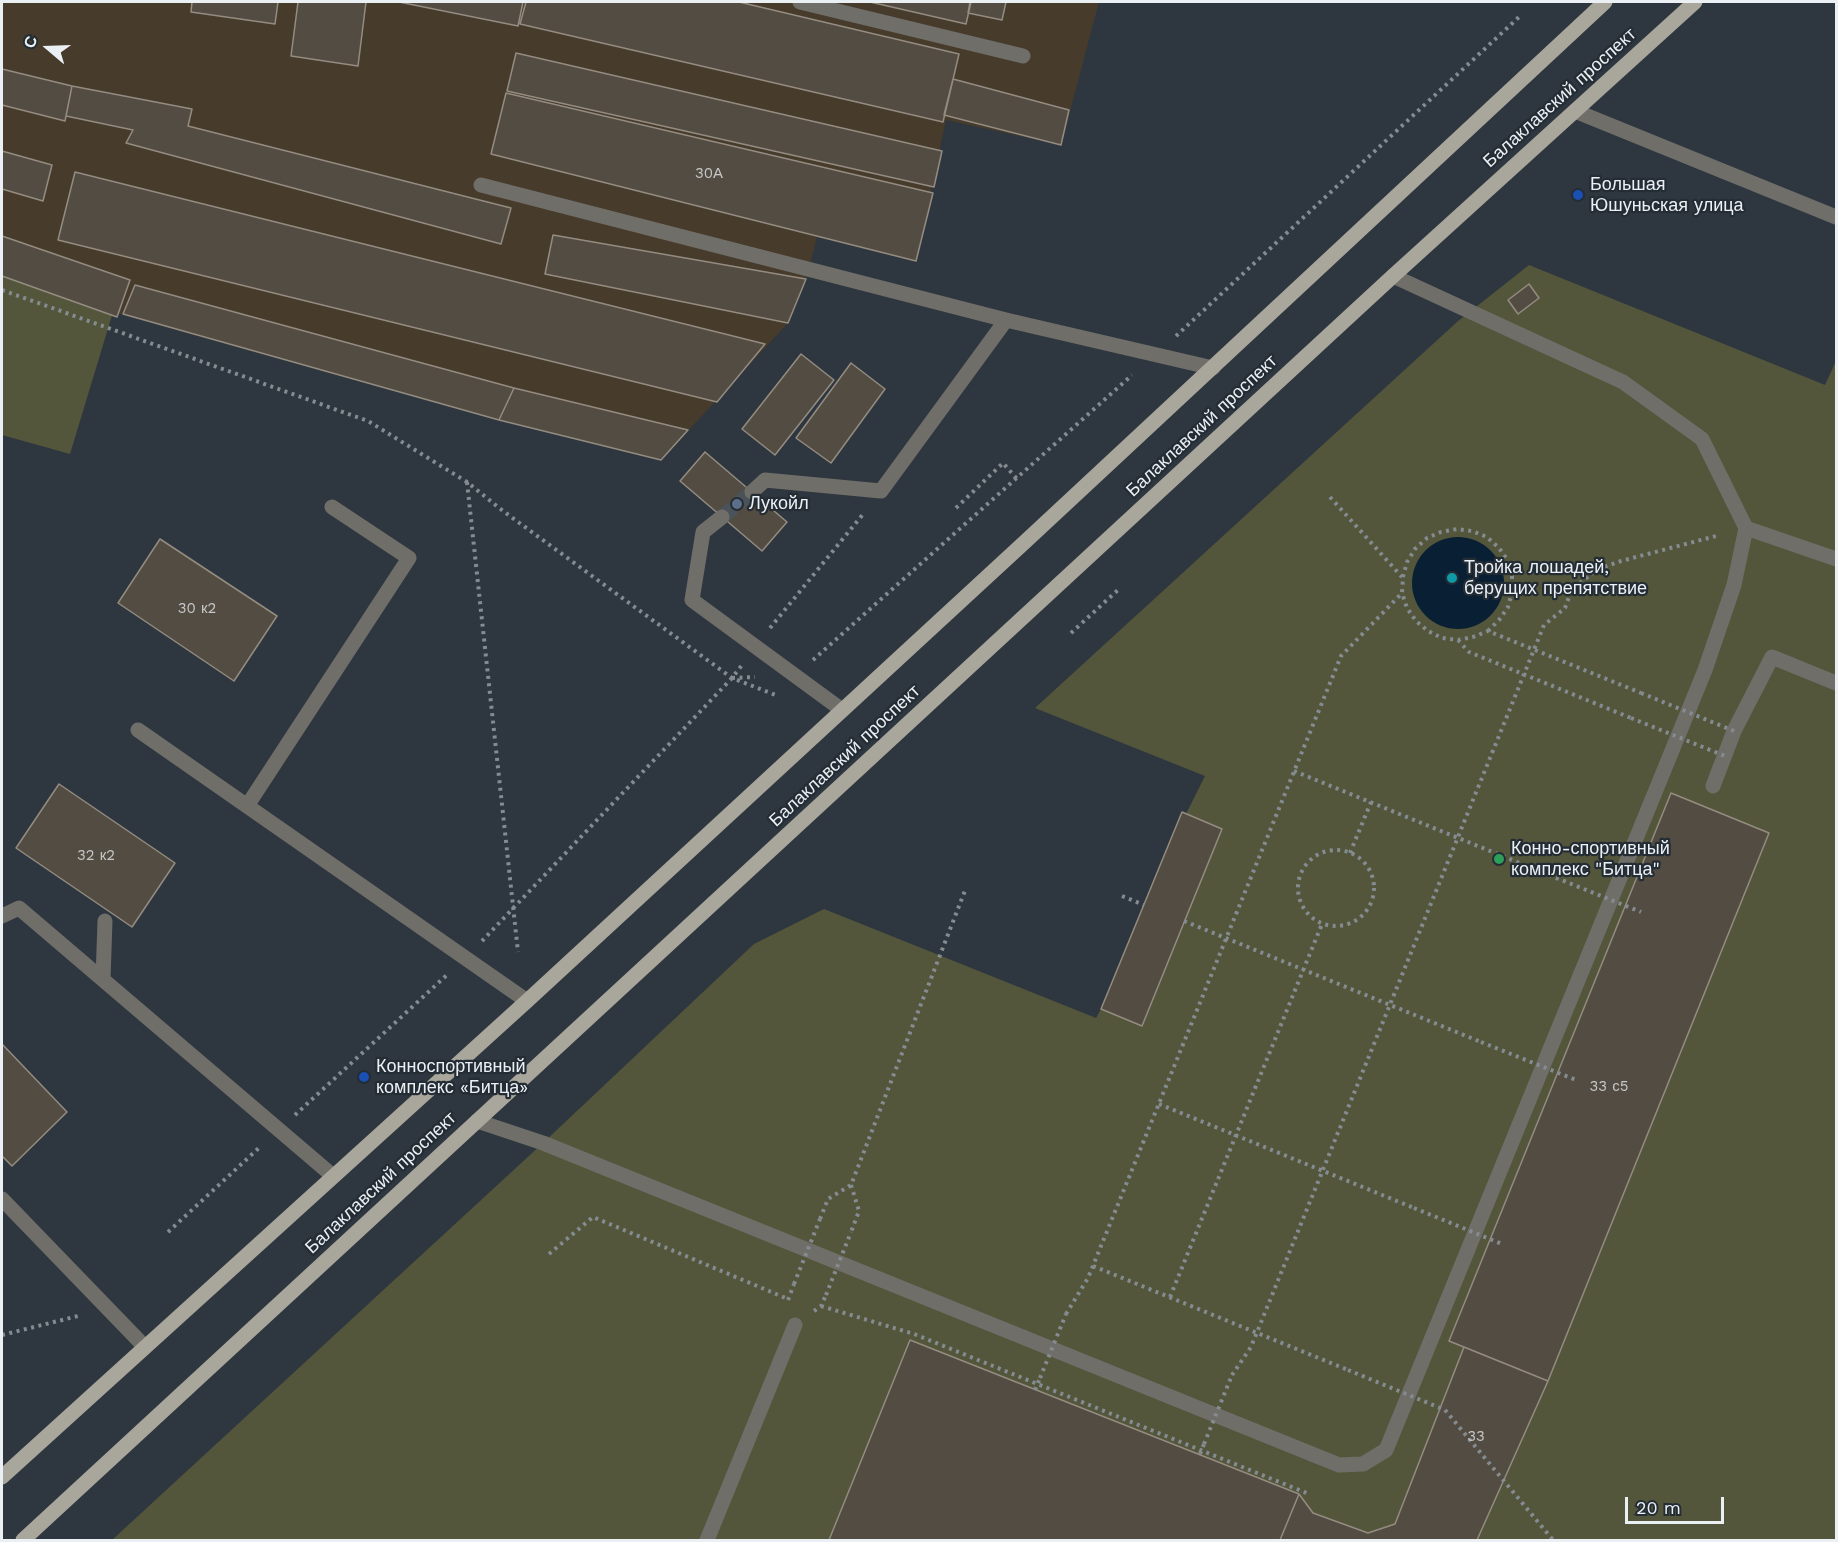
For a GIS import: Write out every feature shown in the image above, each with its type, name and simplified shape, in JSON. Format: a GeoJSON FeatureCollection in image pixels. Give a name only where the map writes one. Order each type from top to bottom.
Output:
{"type":"FeatureCollection","features":[{"type":"Feature","properties":{"kind":"main road","name":"Балаклавский проспект"},"geometry":{"type":"LineString","coordinates":[[2,1477],[527,1001],[1213,368],[1605,2]]}},
{"type":"Feature","properties":{"kind":"main road","name":"Балаклавский проспект"},"geometry":{"type":"LineString","coordinates":[[23,1540],[1393,276],[1695,2]]}},
{"type":"Feature","properties":{"kind":"lane"},"geometry":{"type":"LineString","coordinates":[[800,2],[1023,56]]}},
{"type":"Feature","properties":{"kind":"lane"},"geometry":{"type":"LineString","coordinates":[[1575,111],[1836,217]]}},
{"type":"Feature","properties":{"kind":"lane"},"geometry":{"type":"LineString","coordinates":[[481,185],[1006,320],[1213,368]]}},
{"type":"Feature","properties":{"kind":"lane"},"geometry":{"type":"LineString","coordinates":[[477,1121],[543,1143],[1339,1465],[1364,1464],[1386,1450],[1705,670],[1734,585],[1746,528],[1702,439],[1632,388],[1393,276]]}},
{"type":"Feature","properties":{"kind":"lane"},"geometry":{"type":"LineString","coordinates":[[752,492],[765,480],[881,491],[1006,320]]}},
{"type":"Feature","properties":{"kind":"lane"},"geometry":{"type":"LineString","coordinates":[[247,806],[409,558],[332,507]]}},
{"type":"Feature","properties":{"kind":"lane"},"geometry":{"type":"LineString","coordinates":[[722,517],[703,532],[692,600],[842,710]]}},
{"type":"Feature","properties":{"kind":"lane"},"geometry":{"type":"LineString","coordinates":[[1746,528],[1836,559]]}},
{"type":"Feature","properties":{"kind":"lane"},"geometry":{"type":"LineString","coordinates":[[1713,786],[1734,731],[1773,657],[1836,683]]}},
{"type":"Feature","properties":{"kind":"lane"},"geometry":{"type":"LineString","coordinates":[[138,730],[527,1001]]}},
{"type":"Feature","properties":{"kind":"lane"},"geometry":{"type":"LineString","coordinates":[[2,916],[19,908],[333,1176]]}},
{"type":"Feature","properties":{"kind":"lane"},"geometry":{"type":"LineString","coordinates":[[103,979],[105,921]]}},
{"type":"Feature","properties":{"kind":"lane"},"geometry":{"type":"LineString","coordinates":[[2,1199],[145,1347]]}},
{"type":"Feature","properties":{"kind":"lane"},"geometry":{"type":"LineString","coordinates":[[707,1540],[795,1325]]}},
{"type":"Feature","properties":{"kind":"path"},"geometry":{"type":"LineString","coordinates":[[2,290],[368,421],[467,482],[503,511],[732,678],[784,698]]}},
{"type":"Feature","properties":{"kind":"path"},"geometry":{"type":"LineString","coordinates":[[957,508],[1003,463],[1017,479]]}},
{"type":"Feature","properties":{"kind":"path"},"geometry":{"type":"LineString","coordinates":[[467,482],[518,952]]}},
{"type":"Feature","properties":{"kind":"path"},"geometry":{"type":"LineString","coordinates":[[168,1232],[465,958],[732,678],[881,491]]}},
{"type":"Feature","properties":{"kind":"path"},"geometry":{"type":"LineString","coordinates":[[1330,497],[1403,577]]}},
{"type":"Feature","properties":{"kind":"path"},"geometry":{"type":"LineString","coordinates":[[1201,1452],[1232,1375],[1251,1347],[1544,625],[1565,608],[1572,589],[1598,569],[1746,528]]}},
{"type":"Feature","properties":{"kind":"path"},"geometry":{"type":"LineString","coordinates":[[1457,529],[1472,531],[1487,537],[1508,561],[1512,576],[1512,592],[1508,607],[1488,631],[1458,640],[1442,638],[1428,632],[1407,608],[1402,593],[1403,577],[1407,562],[1415,549],[1434,535],[1457,529]]}},
{"type":"Feature","properties":{"kind":"path"},"geometry":{"type":"LineString","coordinates":[[1071,633],[1119,589]]}},
{"type":"Feature","properties":{"kind":"path"},"geometry":{"type":"LineString","coordinates":[[1035,1389],[1066,1314],[1088,1278],[1341,656],[1402,593]]}},
{"type":"Feature","properties":{"kind":"path"},"geometry":{"type":"LineString","coordinates":[[1488,631],[1734,731]]}},
{"type":"Feature","properties":{"kind":"path"},"geometry":{"type":"LineString","coordinates":[[1458,640],[1469,652],[1725,756]]}},
{"type":"Feature","properties":{"kind":"path"},"geometry":{"type":"LineString","coordinates":[[1294,771],[1641,912]]}},
{"type":"Feature","properties":{"kind":"path"},"geometry":{"type":"LineString","coordinates":[[1350,853],[1371,802]]}},
{"type":"Feature","properties":{"kind":"path"},"geometry":{"type":"LineString","coordinates":[[1331,850],[1357,856],[1367,865],[1373,877],[1372,903],[1354,923],[1341,926],[1322,924],[1306,912],[1300,900],[1298,887],[1301,874],[1308,863],[1331,850]]}},
{"type":"Feature","properties":{"kind":"path"},"geometry":{"type":"LineString","coordinates":[[794,1284],[828,1199],[850,1185],[966,888]]}},
{"type":"Feature","properties":{"kind":"path"},"geometry":{"type":"LineString","coordinates":[[1122,896],[1144,905]]}},
{"type":"Feature","properties":{"kind":"path"},"geometry":{"type":"LineString","coordinates":[[1184,921],[1576,1080]]}},
{"type":"Feature","properties":{"kind":"path"},"geometry":{"type":"LineString","coordinates":[[1170,1297],[1322,924]]}},
{"type":"Feature","properties":{"kind":"path"},"geometry":{"type":"LineString","coordinates":[[1159,1104],[1502,1244]]}},
{"type":"Feature","properties":{"kind":"path"},"geometry":{"type":"LineString","coordinates":[[826,1294],[859,1211],[850,1185]]}},
{"type":"Feature","properties":{"kind":"path"},"geometry":{"type":"LineString","coordinates":[[549,1254],[592,1217],[788,1299]]}},
{"type":"Feature","properties":{"kind":"path"},"geometry":{"type":"LineString","coordinates":[[1093,1266],[1445,1410],[1553,1540]]}},
{"type":"Feature","properties":{"kind":"path"},"geometry":{"type":"LineString","coordinates":[[821,1306],[914,1334],[1309,1494]]}},
{"type":"Feature","properties":{"kind":"path"},"geometry":{"type":"LineString","coordinates":[[2,1335],[78,1316]]}},
{"type":"Feature","properties":{"kind":"shaded area"},"geometry":{"type":"Polygon","coordinates":[[[2,2],[1099,2],[1061,145],[946,120],[916,261],[817,237],[806,279],[788,323],[661,460],[498,420],[113,312],[2,273],[2,2]]]}},
{"type":"Feature","properties":{"kind":"green space","name":"Конно-спортивный комплекс \"Битца\""},"geometry":{"type":"Polygon","coordinates":[[[1529,265],[1825,385],[1836,361],[1836,1540],[112,1540],[543,1143],[754,944],[824,909],[1096,1018],[1182,812],[1186,814],[1205,776],[1035,708],[1457,322],[1529,265]]]}},
{"type":"Feature","properties":{"kind":"green space"},"geometry":{"type":"Polygon","coordinates":[[[2,273],[113,312],[70,454],[2,435],[2,273]]]}},
{"type":"Feature","properties":{"kind":"water"},"geometry":{"type":"Polygon","coordinates":[[[1458,537],[1476,540],[1491,550],[1501,565],[1504,583],[1501,601],[1491,616],[1476,626],[1458,629],[1440,626],[1425,616],[1415,601],[1412,583],[1415,565],[1425,550],[1440,540],[1458,537]]]}},
{"type":"Feature","properties":{"kind":"building"},"geometry":{"type":"Polygon","coordinates":[[[192,2],[278,2],[275,24],[191,12],[192,2]]]}},
{"type":"Feature","properties":{"kind":"building"},"geometry":{"type":"Polygon","coordinates":[[[298,2],[366,2],[358,66],[291,56],[298,2]]]}},
{"type":"Feature","properties":{"kind":"building"},"geometry":{"type":"Polygon","coordinates":[[[399,2],[523,2],[518,26],[399,2]]]}},
{"type":"Feature","properties":{"kind":"building"},"geometry":{"type":"Polygon","coordinates":[[[526,2],[739,2],[959,54],[943,122],[520,24],[526,2]]]}},
{"type":"Feature","properties":{"kind":"building"},"geometry":{"type":"Polygon","coordinates":[[[870,2],[971,2],[966,24],[870,2]]]}},
{"type":"Feature","properties":{"kind":"building"},"geometry":{"type":"Polygon","coordinates":[[[970,2],[1006,2],[1002,20],[968,13],[970,2]]]}},
{"type":"Feature","properties":{"kind":"building"},"geometry":{"type":"Polygon","coordinates":[[[516,53],[942,151],[934,187],[507,91],[516,53]]]}},
{"type":"Feature","properties":{"kind":"building"},"geometry":{"type":"Polygon","coordinates":[[[2,69],[72,86],[65,121],[2,105],[2,69]]]}},
{"type":"Feature","properties":{"kind":"building"},"geometry":{"type":"Polygon","coordinates":[[[953,79],[1069,110],[1061,145],[944,115],[953,79]]]}},
{"type":"Feature","properties":{"kind":"building"},"geometry":{"type":"Polygon","coordinates":[[[72,86],[192,109],[188,126],[511,208],[501,244],[126,143],[133,130],[66,116],[72,86]]]}},
{"type":"Feature","properties":{"kind":"building"},"geometry":{"type":"Polygon","coordinates":[[[506,93],[933,193],[916,261],[491,154],[506,93]]]}},
{"type":"Feature","properties":{"kind":"building"},"geometry":{"type":"Polygon","coordinates":[[[2,151],[52,165],[43,201],[2,189],[2,151]]]}},
{"type":"Feature","properties":{"kind":"building"},"geometry":{"type":"Polygon","coordinates":[[[75,172],[765,344],[717,402],[58,240],[75,172]]]}},
{"type":"Feature","properties":{"kind":"building"},"geometry":{"type":"Polygon","coordinates":[[[553,235],[806,279],[788,323],[545,274],[553,235]]]}},
{"type":"Feature","properties":{"kind":"building"},"geometry":{"type":"Polygon","coordinates":[[[2,236],[130,280],[117,317],[2,276],[2,236]]]}},
{"type":"Feature","properties":{"kind":"building"},"geometry":{"type":"Polygon","coordinates":[[[1529,284],[1539,298],[1518,314],[1508,300],[1529,284]]]}},
{"type":"Feature","properties":{"kind":"building"},"geometry":{"type":"Polygon","coordinates":[[[135,285],[514,388],[499,420],[123,314],[135,285]]]}},
{"type":"Feature","properties":{"kind":"building"},"geometry":{"type":"Polygon","coordinates":[[[801,354],[834,380],[775,455],[742,429],[801,354]]]}},
{"type":"Feature","properties":{"kind":"building"},"geometry":{"type":"Polygon","coordinates":[[[851,363],[885,389],[831,463],[796,438],[851,363]]]}},
{"type":"Feature","properties":{"kind":"building"},"geometry":{"type":"Polygon","coordinates":[[[514,388],[688,430],[661,460],[499,420],[514,388]]]}},
{"type":"Feature","properties":{"kind":"building","name":"Лукойл"},"geometry":{"type":"Polygon","coordinates":[[[705,452],[787,522],[762,551],[680,481],[705,452]]]}},
{"type":"Feature","properties":{"kind":"building"},"geometry":{"type":"Polygon","coordinates":[[[160,539],[277,616],[234,681],[118,603],[160,539]]]}},
{"type":"Feature","properties":{"kind":"building"},"geometry":{"type":"Polygon","coordinates":[[[59,784],[175,863],[132,927],[16,848],[59,784]]]}},
{"type":"Feature","properties":{"kind":"building"},"geometry":{"type":"Polygon","coordinates":[[[1671,793],[1769,833],[1548,1381],[1449,1341],[1671,793]]]}},
{"type":"Feature","properties":{"kind":"building"},"geometry":{"type":"Polygon","coordinates":[[[1182,812],[1222,829],[1142,1026],[1101,1009],[1182,812]]]}},
{"type":"Feature","properties":{"kind":"building"},"geometry":{"type":"Polygon","coordinates":[[[2,1044],[67,1112],[12,1166],[2,1156],[2,1044]]]}},
{"type":"Feature","properties":{"kind":"building"},"geometry":{"type":"Polygon","coordinates":[[[910,1340],[1299,1494],[1280,1540],[829,1540],[910,1340]]]}},
{"type":"Feature","properties":{"kind":"building"},"geometry":{"type":"Polygon","coordinates":[[[1464,1347],[1548,1381],[1477,1540],[1280,1540],[1299,1494],[1313,1513],[1368,1533],[1395,1524],[1464,1347]]]}},
{"type":"Feature","properties":{"kind":"tunnel"},"geometry":{"type":"LineString","coordinates":[[722,517],[752,492]]}},
{"type":"Feature","properties":{"kind":"place","name":"Большая Юшуньская улица"},"geometry":{"type":"Point","coordinates":[1578,195]}},
{"type":"Feature","properties":{"kind":"place","name":"Лукойл"},"geometry":{"type":"Point","coordinates":[737,504]}},
{"type":"Feature","properties":{"kind":"place","name":"Тройка лошадей, берущих препятствие"},"geometry":{"type":"Point","coordinates":[1452,578]}},
{"type":"Feature","properties":{"kind":"place","name":"Конно-спортивный комплекс \"Битца\""},"geometry":{"type":"Point","coordinates":[1499,859]}},
{"type":"Feature","properties":{"kind":"place","name":"Конноспортивный комплекс «Битца»"},"geometry":{"type":"Point","coordinates":[364,1077]}}]}
